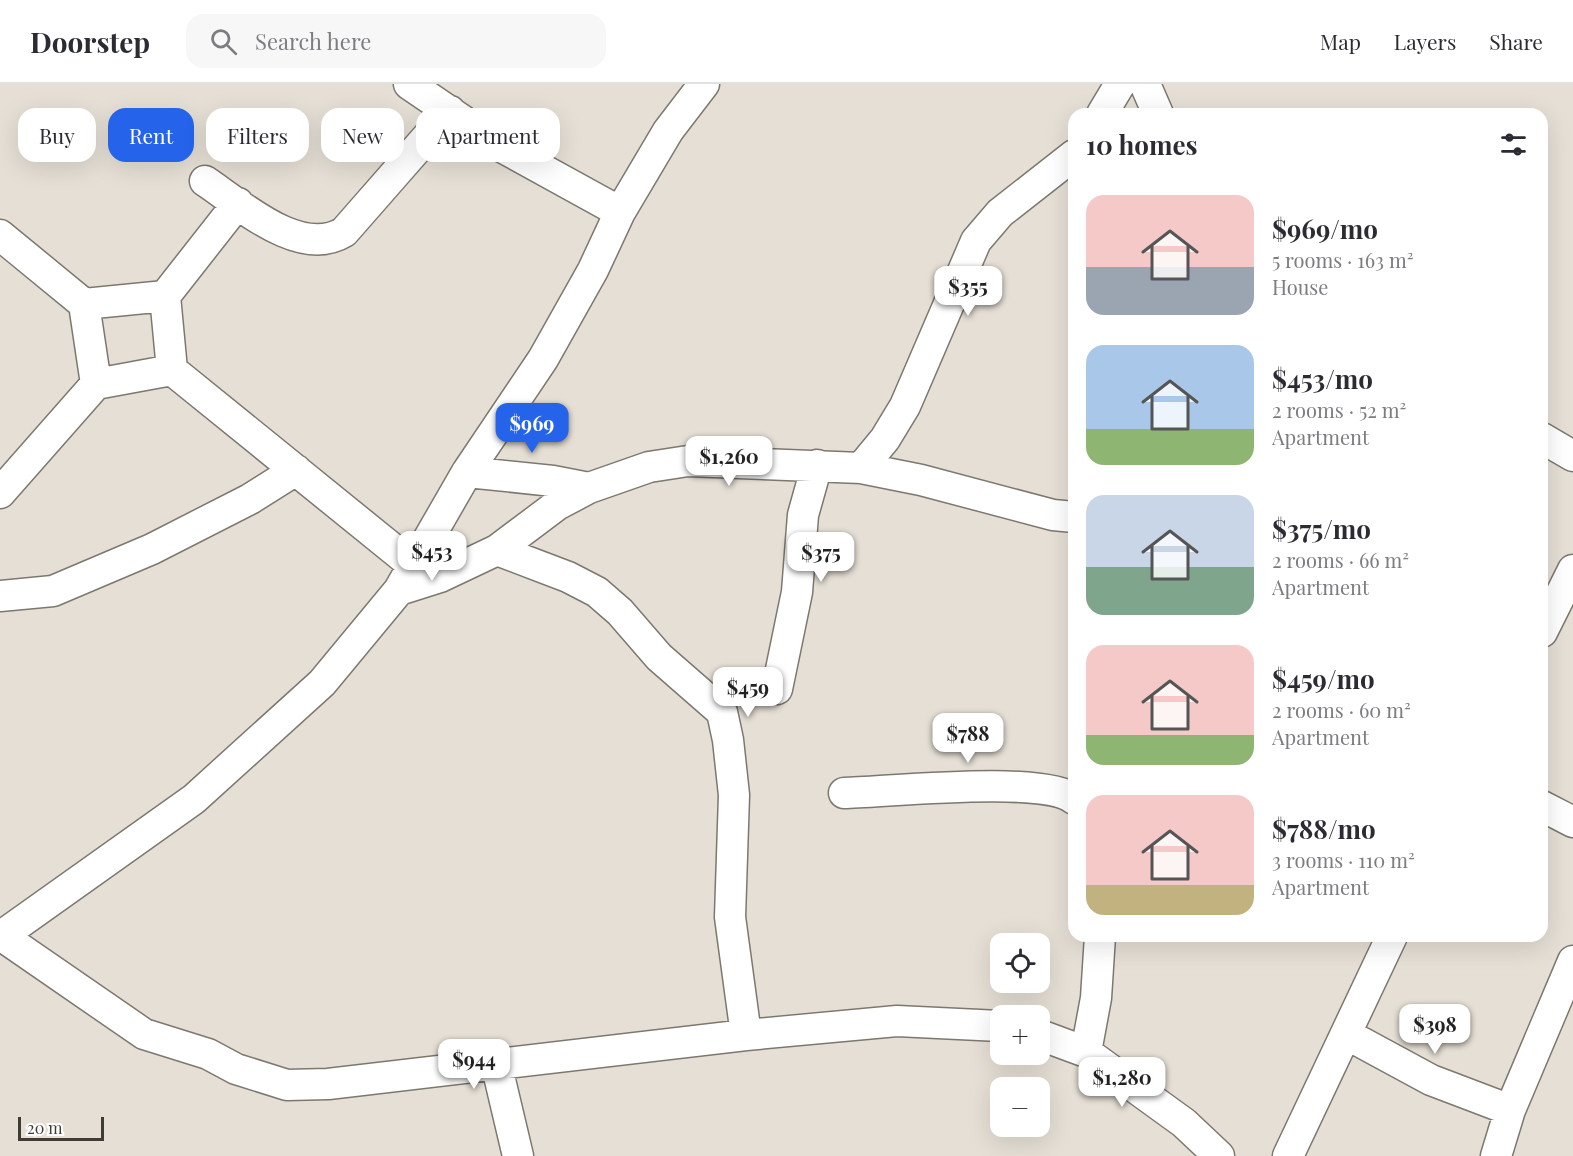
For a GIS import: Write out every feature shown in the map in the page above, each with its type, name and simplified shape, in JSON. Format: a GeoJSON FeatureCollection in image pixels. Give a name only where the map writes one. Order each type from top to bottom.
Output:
{"type":"FeatureCollection","features":[{"type":"Feature","properties":{"kind":"street"},"geometry":{"type":"LineString","coordinates":[[409,84],[445,108]]}},
{"type":"Feature","properties":{"kind":"street"},"geometry":{"type":"LineString","coordinates":[[704,84],[668,131],[620,212],[592,270],[543,359],[468,472],[407,578],[322,682],[194,799],[1,936],[144,1034],[208,1054],[237,1069],[287,1085],[328,1084],[746,1035],[897,1021],[990,1026]]}},
{"type":"Feature","properties":{"kind":"street"},"geometry":{"type":"LineString","coordinates":[[1105,108],[1119,84]]}},
{"type":"Feature","properties":{"kind":"street"},"geometry":{"type":"LineString","coordinates":[[1145,84],[1155,108]]}},
{"type":"Feature","properties":{"kind":"street"},"geometry":{"type":"LineString","coordinates":[[205,181],[282,231],[310,241],[330,240],[344,232],[416,150]]}},
{"type":"Feature","properties":{"kind":"street"},"geometry":{"type":"LineString","coordinates":[[861,468],[885,439],[905,406],[975,241],[1000,213],[1068,160]]}},
{"type":"Feature","properties":{"kind":"street"},"geometry":{"type":"LineString","coordinates":[[529,162],[620,212]]}},
{"type":"Feature","properties":{"kind":"street"},"geometry":{"type":"LineString","coordinates":[[238,203],[165,296],[172,370],[296,471],[407,578],[440,577],[497,550],[557,505],[589,488],[649,467],[688,461],[861,468],[921,480],[1053,515],[1068,516]]}},
{"type":"Feature","properties":{"kind":"street"},"geometry":{"type":"LineString","coordinates":[[0,235],[84,304],[96,384]]}},
{"type":"Feature","properties":{"kind":"street"},"geometry":{"type":"LineString","coordinates":[[84,304],[165,296]]}},
{"type":"Feature","properties":{"kind":"street"},"geometry":{"type":"LineString","coordinates":[[0,493],[96,384],[172,370]]}},
{"type":"Feature","properties":{"kind":"street"},"geometry":{"type":"LineString","coordinates":[[1548,441],[1573,456]]}},
{"type":"Feature","properties":{"kind":"street"},"geometry":{"type":"LineString","coordinates":[[777,689],[797,592],[803,515],[817,465]]}},
{"type":"Feature","properties":{"kind":"street"},"geometry":{"type":"LineString","coordinates":[[0,596],[53,591],[152,549],[250,498],[296,471]]}},
{"type":"Feature","properties":{"kind":"street"},"geometry":{"type":"LineString","coordinates":[[468,472],[589,488]]}},
{"type":"Feature","properties":{"kind":"street"},"geometry":{"type":"LineString","coordinates":[[497,550],[568,577],[597,592],[620,612],[659,657],[722,712],[732,764],[734,795],[730,917],[746,1035]]}},
{"type":"Feature","properties":{"kind":"street"},"geometry":{"type":"LineString","coordinates":[[1548,620],[1573,570]]}},
{"type":"Feature","properties":{"kind":"street"},"geometry":{"type":"LineString","coordinates":[[844,793],[975,787],[1041,789],[1068,795]]}},
{"type":"Feature","properties":{"kind":"street"},"geometry":{"type":"LineString","coordinates":[[1548,809],[1573,822]]}},
{"type":"Feature","properties":{"kind":"street"},"geometry":{"type":"LineString","coordinates":[[1086,1052],[1096,998],[1100,942]]}},
{"type":"Feature","properties":{"kind":"street"},"geometry":{"type":"LineString","coordinates":[[1288,1156],[1389,942]]}},
{"type":"Feature","properties":{"kind":"street"},"geometry":{"type":"LineString","coordinates":[[1496,1156],[1510,1110],[1573,961]]}},
{"type":"Feature","properties":{"kind":"street"},"geometry":{"type":"LineString","coordinates":[[1346,1034],[1431,1080],[1510,1110]]}},
{"type":"Feature","properties":{"kind":"street"},"geometry":{"type":"LineString","coordinates":[[1050,1039],[1086,1052],[1184,1123],[1219,1156]]}},
{"type":"Feature","properties":{"kind":"street"},"geometry":{"type":"LineString","coordinates":[[496,1063],[518,1156]]}}]}
